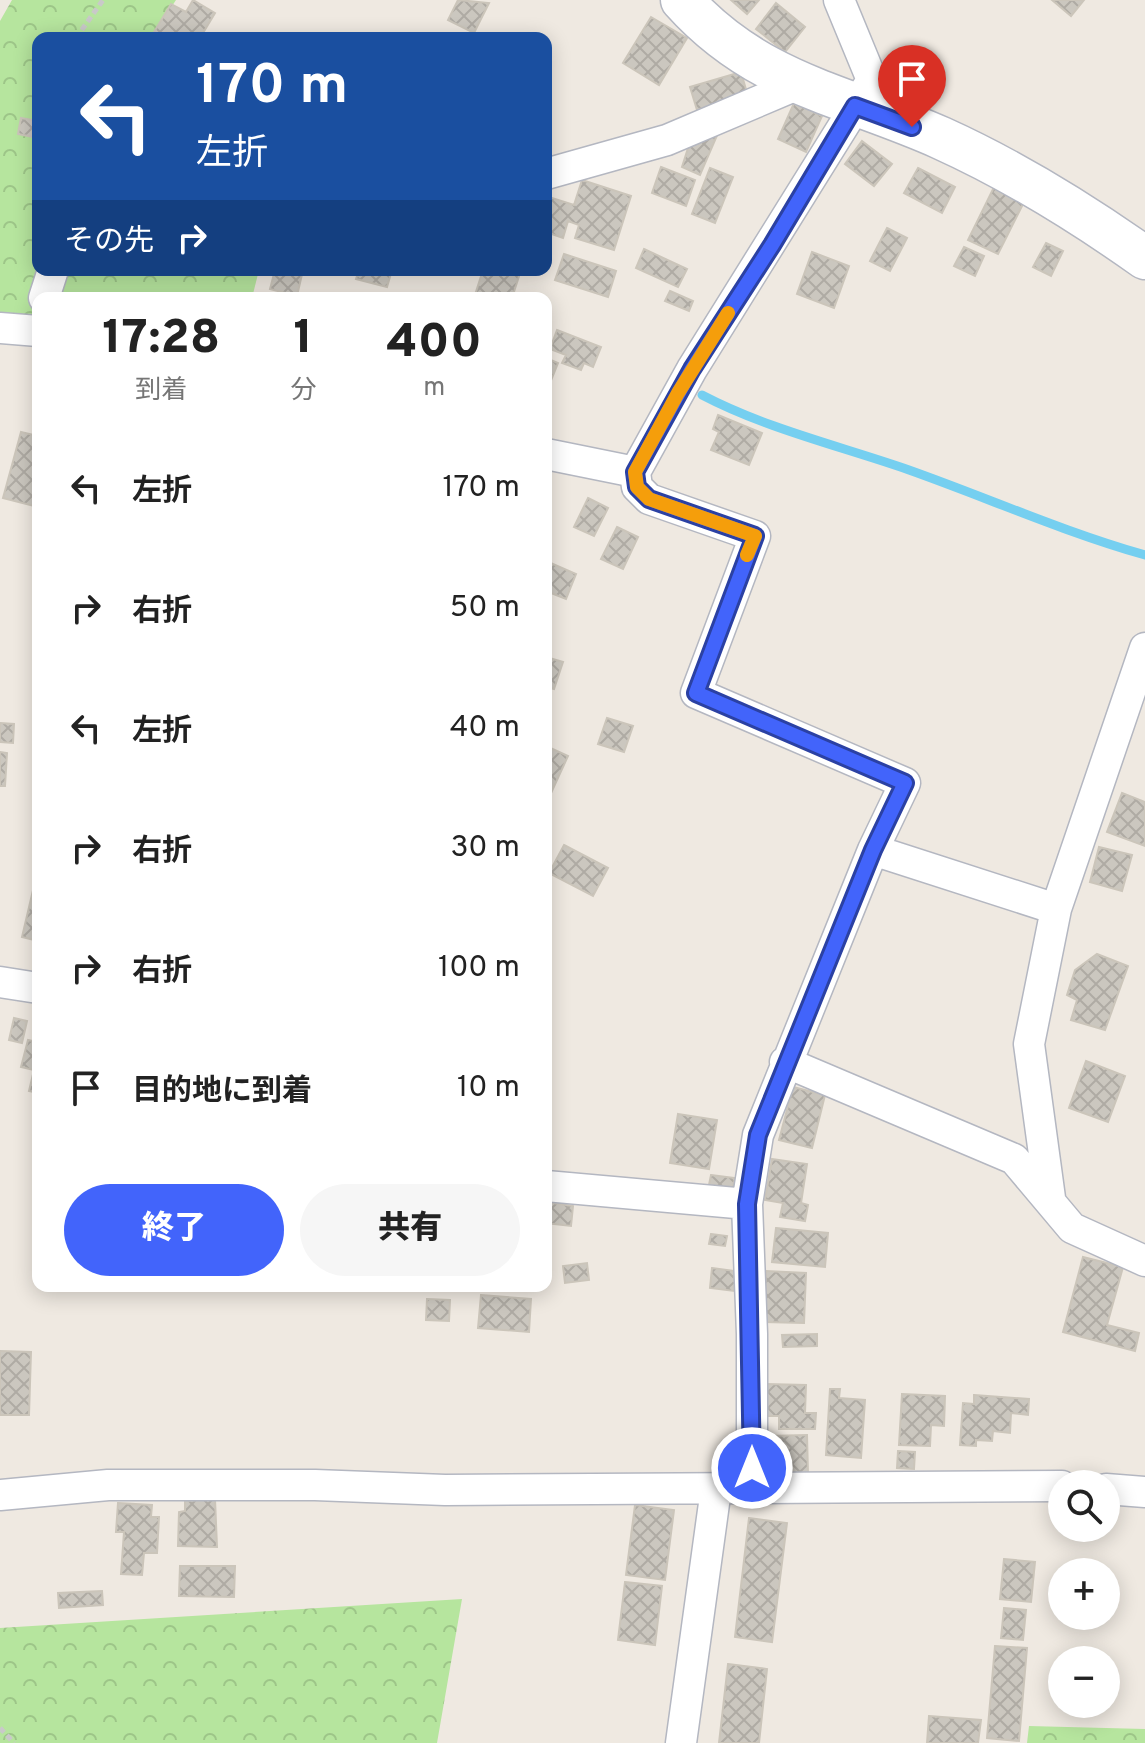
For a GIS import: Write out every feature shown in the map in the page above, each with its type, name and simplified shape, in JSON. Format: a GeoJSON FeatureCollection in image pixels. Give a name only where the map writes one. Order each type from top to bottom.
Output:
{"type":"FeatureCollection","features":[{"type":"Feature","properties":{"kind":"street"},"geometry":{"type":"LineString","coordinates":[[682,0],[726,40],[779,76],[941,138],[1064,201],[1145,258]]}},
{"type":"Feature","properties":{"kind":"street"},"geometry":{"type":"LineString","coordinates":[[752,1488],[752,1334],[747,1204],[758,1135],[873,850],[905,783],[696,693],[755,536],[649,499],[637,487],[635,472],[692,369],[872,80],[839,0]]}},
{"type":"Feature","properties":{"kind":"street"},"geometry":{"type":"LineString","coordinates":[[552,172],[667,140],[799,84]]}},
{"type":"Feature","properties":{"kind":"street"},"geometry":{"type":"LineString","coordinates":[[0,328],[32,326]]}},
{"type":"Feature","properties":{"kind":"street"},"geometry":{"type":"LineString","coordinates":[[552,455],[635,472]]}},
{"type":"Feature","properties":{"kind":"street"},"geometry":{"type":"LineString","coordinates":[[1050,1198],[1029,1044],[1056,909],[1145,648]]}},
{"type":"Feature","properties":{"kind":"street"},"geometry":{"type":"LineString","coordinates":[[873,850],[1056,909]]}},
{"type":"Feature","properties":{"kind":"street"},"geometry":{"type":"LineString","coordinates":[[0,982],[32,987]]}},
{"type":"Feature","properties":{"kind":"street"},"geometry":{"type":"LineString","coordinates":[[785,1062],[1014,1159],[1050,1198],[1072,1228],[1145,1261]]}},
{"type":"Feature","properties":{"kind":"street"},"geometry":{"type":"LineString","coordinates":[[552,1187],[747,1204]]}},
{"type":"Feature","properties":{"kind":"street"},"geometry":{"type":"LineString","coordinates":[[0,1495],[108,1485],[716,1489],[1048,1486]]}},
{"type":"Feature","properties":{"kind":"street"},"geometry":{"type":"LineString","coordinates":[[681,1743],[716,1489]]}},
{"type":"Feature","properties":{"kind":"street"},"geometry":{"type":"LineString","coordinates":[[1120,1490],[1145,1492]]}},
{"type":"Feature","properties":{"kind":"path"},"geometry":{"type":"LineString","coordinates":[[80,32],[103,0]]}},
{"type":"Feature","properties":{"kind":"path"},"geometry":{"type":"LineString","coordinates":[[0,1728],[14,1743]]}},
{"type":"Feature","properties":{"kind":"green space"},"geometry":{"type":"Polygon","coordinates":[[[12,0],[176,0],[155,32],[32,32],[32,276],[258,276],[254,292],[32,292],[32,322],[0,318],[0,21],[12,0]]]}},
{"type":"Feature","properties":{"kind":"green space"},"geometry":{"type":"Polygon","coordinates":[[[462,1599],[437,1743],[0,1743],[0,1628],[462,1599]]]}},
{"type":"Feature","properties":{"kind":"green space"},"geometry":{"type":"Polygon","coordinates":[[[1029,1726],[1145,1729],[1145,1743],[1027,1743],[1029,1726]]]}},
{"type":"Feature","properties":{"kind":"building"},"geometry":{"type":"Polygon","coordinates":[[[193,0],[215,13],[204,32],[154,32],[171,4],[186,12],[193,0]]]}},
{"type":"Feature","properties":{"kind":"building"},"geometry":{"type":"Polygon","coordinates":[[[458,0],[489,3],[474,32],[448,20],[458,0]]]}},
{"type":"Feature","properties":{"kind":"building"},"geometry":{"type":"Polygon","coordinates":[[[731,0],[759,0],[747,14],[731,0]]]}},
{"type":"Feature","properties":{"kind":"building"},"geometry":{"type":"Polygon","coordinates":[[[1052,0],[1084,0],[1071,16],[1052,0]]]}},
{"type":"Feature","properties":{"kind":"building"},"geometry":{"type":"Polygon","coordinates":[[[776,3],[805,27],[785,52],[756,29],[776,3]]]}},
{"type":"Feature","properties":{"kind":"building"},"geometry":{"type":"Polygon","coordinates":[[[651,17],[687,38],[659,85],[623,63],[651,17]]]}},
{"type":"Feature","properties":{"kind":"building"},"geometry":{"type":"Polygon","coordinates":[[[741,72],[747,93],[697,110],[690,87],[741,72]]]}},
{"type":"Feature","properties":{"kind":"building"},"geometry":{"type":"Polygon","coordinates":[[[794,103],[822,116],[806,152],[778,139],[794,103]]]}},
{"type":"Feature","properties":{"kind":"building"},"geometry":{"type":"Polygon","coordinates":[[[21,118],[32,120],[32,137],[18,134],[21,118]]]}},
{"type":"Feature","properties":{"kind":"building"},"geometry":{"type":"Polygon","coordinates":[[[718,133],[700,175],[682,167],[689,145],[718,133]]]}},
{"type":"Feature","properties":{"kind":"building"},"geometry":{"type":"Polygon","coordinates":[[[862,141],[892,164],[874,186],[845,164],[862,141]]]}},
{"type":"Feature","properties":{"kind":"building"},"geometry":{"type":"Polygon","coordinates":[[[661,167],[695,180],[686,206],[652,193],[661,167]]]}},
{"type":"Feature","properties":{"kind":"building"},"geometry":{"type":"Polygon","coordinates":[[[710,168],[733,177],[715,223],[692,214],[710,168]]]}},
{"type":"Feature","properties":{"kind":"building"},"geometry":{"type":"Polygon","coordinates":[[[918,168],[955,187],[942,213],[904,193],[918,168]]]}},
{"type":"Feature","properties":{"kind":"building"},"geometry":{"type":"Polygon","coordinates":[[[582,180],[631,196],[614,250],[575,238],[579,225],[568,221],[563,238],[552,234],[552,198],[574,205],[582,180]]]}},
{"type":"Feature","properties":{"kind":"building"},"geometry":{"type":"Polygon","coordinates":[[[995,185],[1025,200],[998,254],[968,240],[995,185]]]}},
{"type":"Feature","properties":{"kind":"building"},"geometry":{"type":"Polygon","coordinates":[[[887,228],[907,238],[890,271],[870,261],[887,228]]]}},
{"type":"Feature","properties":{"kind":"building"},"geometry":{"type":"Polygon","coordinates":[[[1046,243],[1063,251],[1051,276],[1033,267],[1046,243]]]}},
{"type":"Feature","properties":{"kind":"building"},"geometry":{"type":"Polygon","coordinates":[[[964,247],[984,256],[975,276],[954,266],[964,247]]]}},
{"type":"Feature","properties":{"kind":"building"},"geometry":{"type":"Polygon","coordinates":[[[644,249],[687,269],[678,287],[636,268],[644,249]]]}},
{"type":"Feature","properties":{"kind":"building"},"geometry":{"type":"Polygon","coordinates":[[[812,252],[849,266],[834,308],[797,294],[812,252]]]}},
{"type":"Feature","properties":{"kind":"building"},"geometry":{"type":"Polygon","coordinates":[[[564,254],[616,271],[608,297],[555,280],[564,254]]]}},
{"type":"Feature","properties":{"kind":"building"},"geometry":{"type":"Polygon","coordinates":[[[273,276],[302,276],[298,292],[270,289],[273,276]]]}},
{"type":"Feature","properties":{"kind":"building"},"geometry":{"type":"Polygon","coordinates":[[[357,276],[390,276],[387,287],[356,279],[357,276]]]}},
{"type":"Feature","properties":{"kind":"building"},"geometry":{"type":"Polygon","coordinates":[[[481,276],[519,276],[514,292],[476,292],[481,276]]]}},
{"type":"Feature","properties":{"kind":"building"},"geometry":{"type":"Polygon","coordinates":[[[670,291],[693,301],[689,311],[665,301],[670,291]]]}},
{"type":"Feature","properties":{"kind":"building"},"geometry":{"type":"Polygon","coordinates":[[[557,330],[601,347],[593,367],[584,363],[581,370],[562,363],[566,355],[552,350],[557,330]]]}},
{"type":"Feature","properties":{"kind":"building"},"geometry":{"type":"Polygon","coordinates":[[[552,360],[558,363],[552,378],[552,360]]]}},
{"type":"Feature","properties":{"kind":"building"},"geometry":{"type":"Polygon","coordinates":[[[718,415],[762,433],[749,465],[711,450],[719,432],[713,429],[718,415]]]}},
{"type":"Feature","properties":{"kind":"building"},"geometry":{"type":"Polygon","coordinates":[[[21,432],[32,435],[32,505],[3,498],[21,432]]]}},
{"type":"Feature","properties":{"kind":"building"},"geometry":{"type":"Polygon","coordinates":[[[588,498],[608,508],[594,536],[574,527],[588,498]]]}},
{"type":"Feature","properties":{"kind":"building"},"geometry":{"type":"Polygon","coordinates":[[[617,527],[638,537],[623,569],[601,559],[617,527]]]}},
{"type":"Feature","properties":{"kind":"building"},"geometry":{"type":"Polygon","coordinates":[[[552,564],[576,574],[566,599],[552,593],[552,564]]]}},
{"type":"Feature","properties":{"kind":"building"},"geometry":{"type":"Polygon","coordinates":[[[552,659],[563,662],[552,688],[552,659]]]}},
{"type":"Feature","properties":{"kind":"building"},"geometry":{"type":"Polygon","coordinates":[[[607,718],[633,726],[624,752],[598,744],[607,718]]]}},
{"type":"Feature","properties":{"kind":"building"},"geometry":{"type":"Polygon","coordinates":[[[0,723],[14,724],[13,743],[0,742],[0,723]]]}},
{"type":"Feature","properties":{"kind":"building"},"geometry":{"type":"Polygon","coordinates":[[[552,749],[568,756],[552,791],[552,749]]]}},
{"type":"Feature","properties":{"kind":"building"},"geometry":{"type":"Polygon","coordinates":[[[0,752],[7,753],[5,786],[0,786],[0,752]]]}},
{"type":"Feature","properties":{"kind":"building"},"geometry":{"type":"Polygon","coordinates":[[[1122,793],[1145,802],[1145,846],[1107,832],[1122,793]]]}},
{"type":"Feature","properties":{"kind":"building"},"geometry":{"type":"Polygon","coordinates":[[[564,845],[608,868],[593,896],[552,875],[552,867],[564,845]]]}},
{"type":"Feature","properties":{"kind":"building"},"geometry":{"type":"Polygon","coordinates":[[[1099,847],[1132,855],[1122,891],[1090,882],[1099,847]]]}},
{"type":"Feature","properties":{"kind":"building"},"geometry":{"type":"Polygon","coordinates":[[[32,894],[32,940],[22,937],[32,894]]]}},
{"type":"Feature","properties":{"kind":"building"},"geometry":{"type":"Polygon","coordinates":[[[1097,954],[1128,966],[1105,1030],[1071,1020],[1077,1000],[1067,995],[1075,970],[1097,954]]]}},
{"type":"Feature","properties":{"kind":"building"},"geometry":{"type":"Polygon","coordinates":[[[14,1018],[27,1021],[22,1043],[9,1040],[14,1018]]]}},
{"type":"Feature","properties":{"kind":"building"},"geometry":{"type":"Polygon","coordinates":[[[28,1040],[32,1041],[32,1070],[21,1067],[28,1040]]]}},
{"type":"Feature","properties":{"kind":"building"},"geometry":{"type":"Polygon","coordinates":[[[1086,1061],[1125,1076],[1108,1122],[1069,1108],[1086,1061]]]}},
{"type":"Feature","properties":{"kind":"building"},"geometry":{"type":"Polygon","coordinates":[[[793,1087],[825,1095],[812,1148],[779,1140],[793,1087]]]}},
{"type":"Feature","properties":{"kind":"building"},"geometry":{"type":"Polygon","coordinates":[[[678,1114],[717,1120],[709,1169],[670,1163],[678,1114]]]}},
{"type":"Feature","properties":{"kind":"building"},"geometry":{"type":"Polygon","coordinates":[[[772,1159],[807,1164],[801,1203],[808,1205],[805,1221],[780,1217],[783,1203],[765,1200],[772,1159]]]}},
{"type":"Feature","properties":{"kind":"building"},"geometry":{"type":"Polygon","coordinates":[[[711,1175],[735,1178],[733,1188],[709,1185],[711,1175]]]}},
{"type":"Feature","properties":{"kind":"building"},"geometry":{"type":"Polygon","coordinates":[[[552,1203],[573,1206],[571,1226],[552,1224],[552,1203]]]}},
{"type":"Feature","properties":{"kind":"building"},"geometry":{"type":"Polygon","coordinates":[[[776,1228],[828,1233],[825,1267],[772,1262],[776,1228]]]}},
{"type":"Feature","properties":{"kind":"building"},"geometry":{"type":"Polygon","coordinates":[[[711,1234],[727,1236],[725,1246],[709,1244],[711,1234]]]}},
{"type":"Feature","properties":{"kind":"building"},"geometry":{"type":"Polygon","coordinates":[[[1083,1257],[1123,1267],[1107,1325],[1139,1333],[1135,1351],[1063,1332],[1083,1257]]]}},
{"type":"Feature","properties":{"kind":"building"},"geometry":{"type":"Polygon","coordinates":[[[587,1263],[589,1280],[565,1283],[563,1266],[587,1263]]]}},
{"type":"Feature","properties":{"kind":"building"},"geometry":{"type":"Polygon","coordinates":[[[712,1268],[735,1271],[734,1281],[743,1282],[742,1292],[710,1288],[712,1268]]]}},
{"type":"Feature","properties":{"kind":"building"},"geometry":{"type":"Polygon","coordinates":[[[766,1271],[806,1273],[804,1323],[764,1322],[766,1271]]]}},
{"type":"Feature","properties":{"kind":"building"},"geometry":{"type":"Polygon","coordinates":[[[481,1295],[531,1299],[529,1332],[478,1328],[481,1295]]]}},
{"type":"Feature","properties":{"kind":"building"},"geometry":{"type":"Polygon","coordinates":[[[427,1299],[450,1300],[449,1321],[426,1320],[427,1299]]]}},
{"type":"Feature","properties":{"kind":"building"},"geometry":{"type":"Polygon","coordinates":[[[817,1334],[817,1346],[783,1347],[782,1335],[817,1334]]]}},
{"type":"Feature","properties":{"kind":"building"},"geometry":{"type":"Polygon","coordinates":[[[0,1351],[31,1352],[29,1415],[0,1415],[0,1351]]]}},
{"type":"Feature","properties":{"kind":"building"},"geometry":{"type":"Polygon","coordinates":[[[766,1384],[806,1385],[805,1413],[816,1413],[815,1429],[779,1429],[779,1416],[765,1416],[766,1384]]]}},
{"type":"Feature","properties":{"kind":"building"},"geometry":{"type":"Polygon","coordinates":[[[830,1389],[840,1389],[839,1398],[865,1400],[861,1458],[826,1455],[830,1389]]]}},
{"type":"Feature","properties":{"kind":"building"},"geometry":{"type":"Polygon","coordinates":[[[902,1394],[945,1396],[944,1426],[931,1425],[930,1446],[899,1445],[902,1394]]]}},
{"type":"Feature","properties":{"kind":"building"},"geometry":{"type":"Polygon","coordinates":[[[974,1395],[1029,1399],[1028,1415],[1011,1413],[1010,1433],[993,1431],[992,1441],[976,1440],[976,1446],[960,1445],[963,1403],[974,1404],[974,1395]]]}},
{"type":"Feature","properties":{"kind":"building"},"geometry":{"type":"Polygon","coordinates":[[[807,1435],[808,1473],[768,1474],[767,1436],[807,1435]]]}},
{"type":"Feature","properties":{"kind":"building"},"geometry":{"type":"Polygon","coordinates":[[[898,1451],[915,1452],[914,1469],[897,1468],[898,1451]]]}},
{"type":"Feature","properties":{"kind":"building"},"geometry":{"type":"Polygon","coordinates":[[[215,1499],[217,1547],[178,1546],[179,1512],[185,1511],[185,1501],[215,1499]]]}},
{"type":"Feature","properties":{"kind":"building"},"geometry":{"type":"Polygon","coordinates":[[[118,1503],[152,1505],[151,1517],[159,1517],[157,1553],[144,1553],[142,1575],[121,1574],[124,1532],[116,1532],[118,1503]]]}},
{"type":"Feature","properties":{"kind":"building"},"geometry":{"type":"Polygon","coordinates":[[[635,1505],[674,1510],[665,1580],[626,1575],[635,1505]]]}},
{"type":"Feature","properties":{"kind":"building"},"geometry":{"type":"Polygon","coordinates":[[[749,1518],[787,1523],[772,1642],[735,1637],[749,1518]]]}},
{"type":"Feature","properties":{"kind":"building"},"geometry":{"type":"Polygon","coordinates":[[[1004,1559],[1035,1562],[1031,1602],[1000,1599],[1004,1559]]]}},
{"type":"Feature","properties":{"kind":"building"},"geometry":{"type":"Polygon","coordinates":[[[180,1566],[235,1566],[234,1597],[179,1596],[180,1566]]]}},
{"type":"Feature","properties":{"kind":"building"},"geometry":{"type":"Polygon","coordinates":[[[625,1582],[662,1586],[655,1645],[618,1640],[625,1582]]]}},
{"type":"Feature","properties":{"kind":"building"},"geometry":{"type":"Polygon","coordinates":[[[102,1591],[103,1605],[59,1608],[58,1593],[102,1591]]]}},
{"type":"Feature","properties":{"kind":"building"},"geometry":{"type":"Polygon","coordinates":[[[1004,1608],[1026,1610],[1023,1640],[1001,1638],[1004,1608]]]}},
{"type":"Feature","properties":{"kind":"building"},"geometry":{"type":"Polygon","coordinates":[[[995,1646],[1027,1648],[1019,1741],[987,1738],[995,1646]]]}},
{"type":"Feature","properties":{"kind":"building"},"geometry":{"type":"Polygon","coordinates":[[[728,1664],[767,1669],[759,1743],[719,1743],[728,1664]]]}},
{"type":"Feature","properties":{"kind":"building"},"geometry":{"type":"Polygon","coordinates":[[[929,1716],[981,1720],[978,1743],[927,1743],[929,1716]]]}},
{"type":"Feature","properties":{"kind":"waterway"},"geometry":{"type":"LineString","coordinates":[[702,395],[778,427],[909,470],[1145,555]]}},
{"type":"Feature","properties":{"kind":"slow traffic"},"geometry":{"type":"LineString","coordinates":[[728,313],[692,369],[635,472],[637,487],[649,499],[755,536],[747,555]]}},
{"type":"Feature","properties":{"kind":"route"},"geometry":{"type":"LineString","coordinates":[[752,1468],[752,1334],[747,1204],[758,1135],[873,850],[905,783],[696,693],[755,536],[649,499],[637,487],[635,472],[692,369],[772,245],[855,106],[912,127]]}}]}
